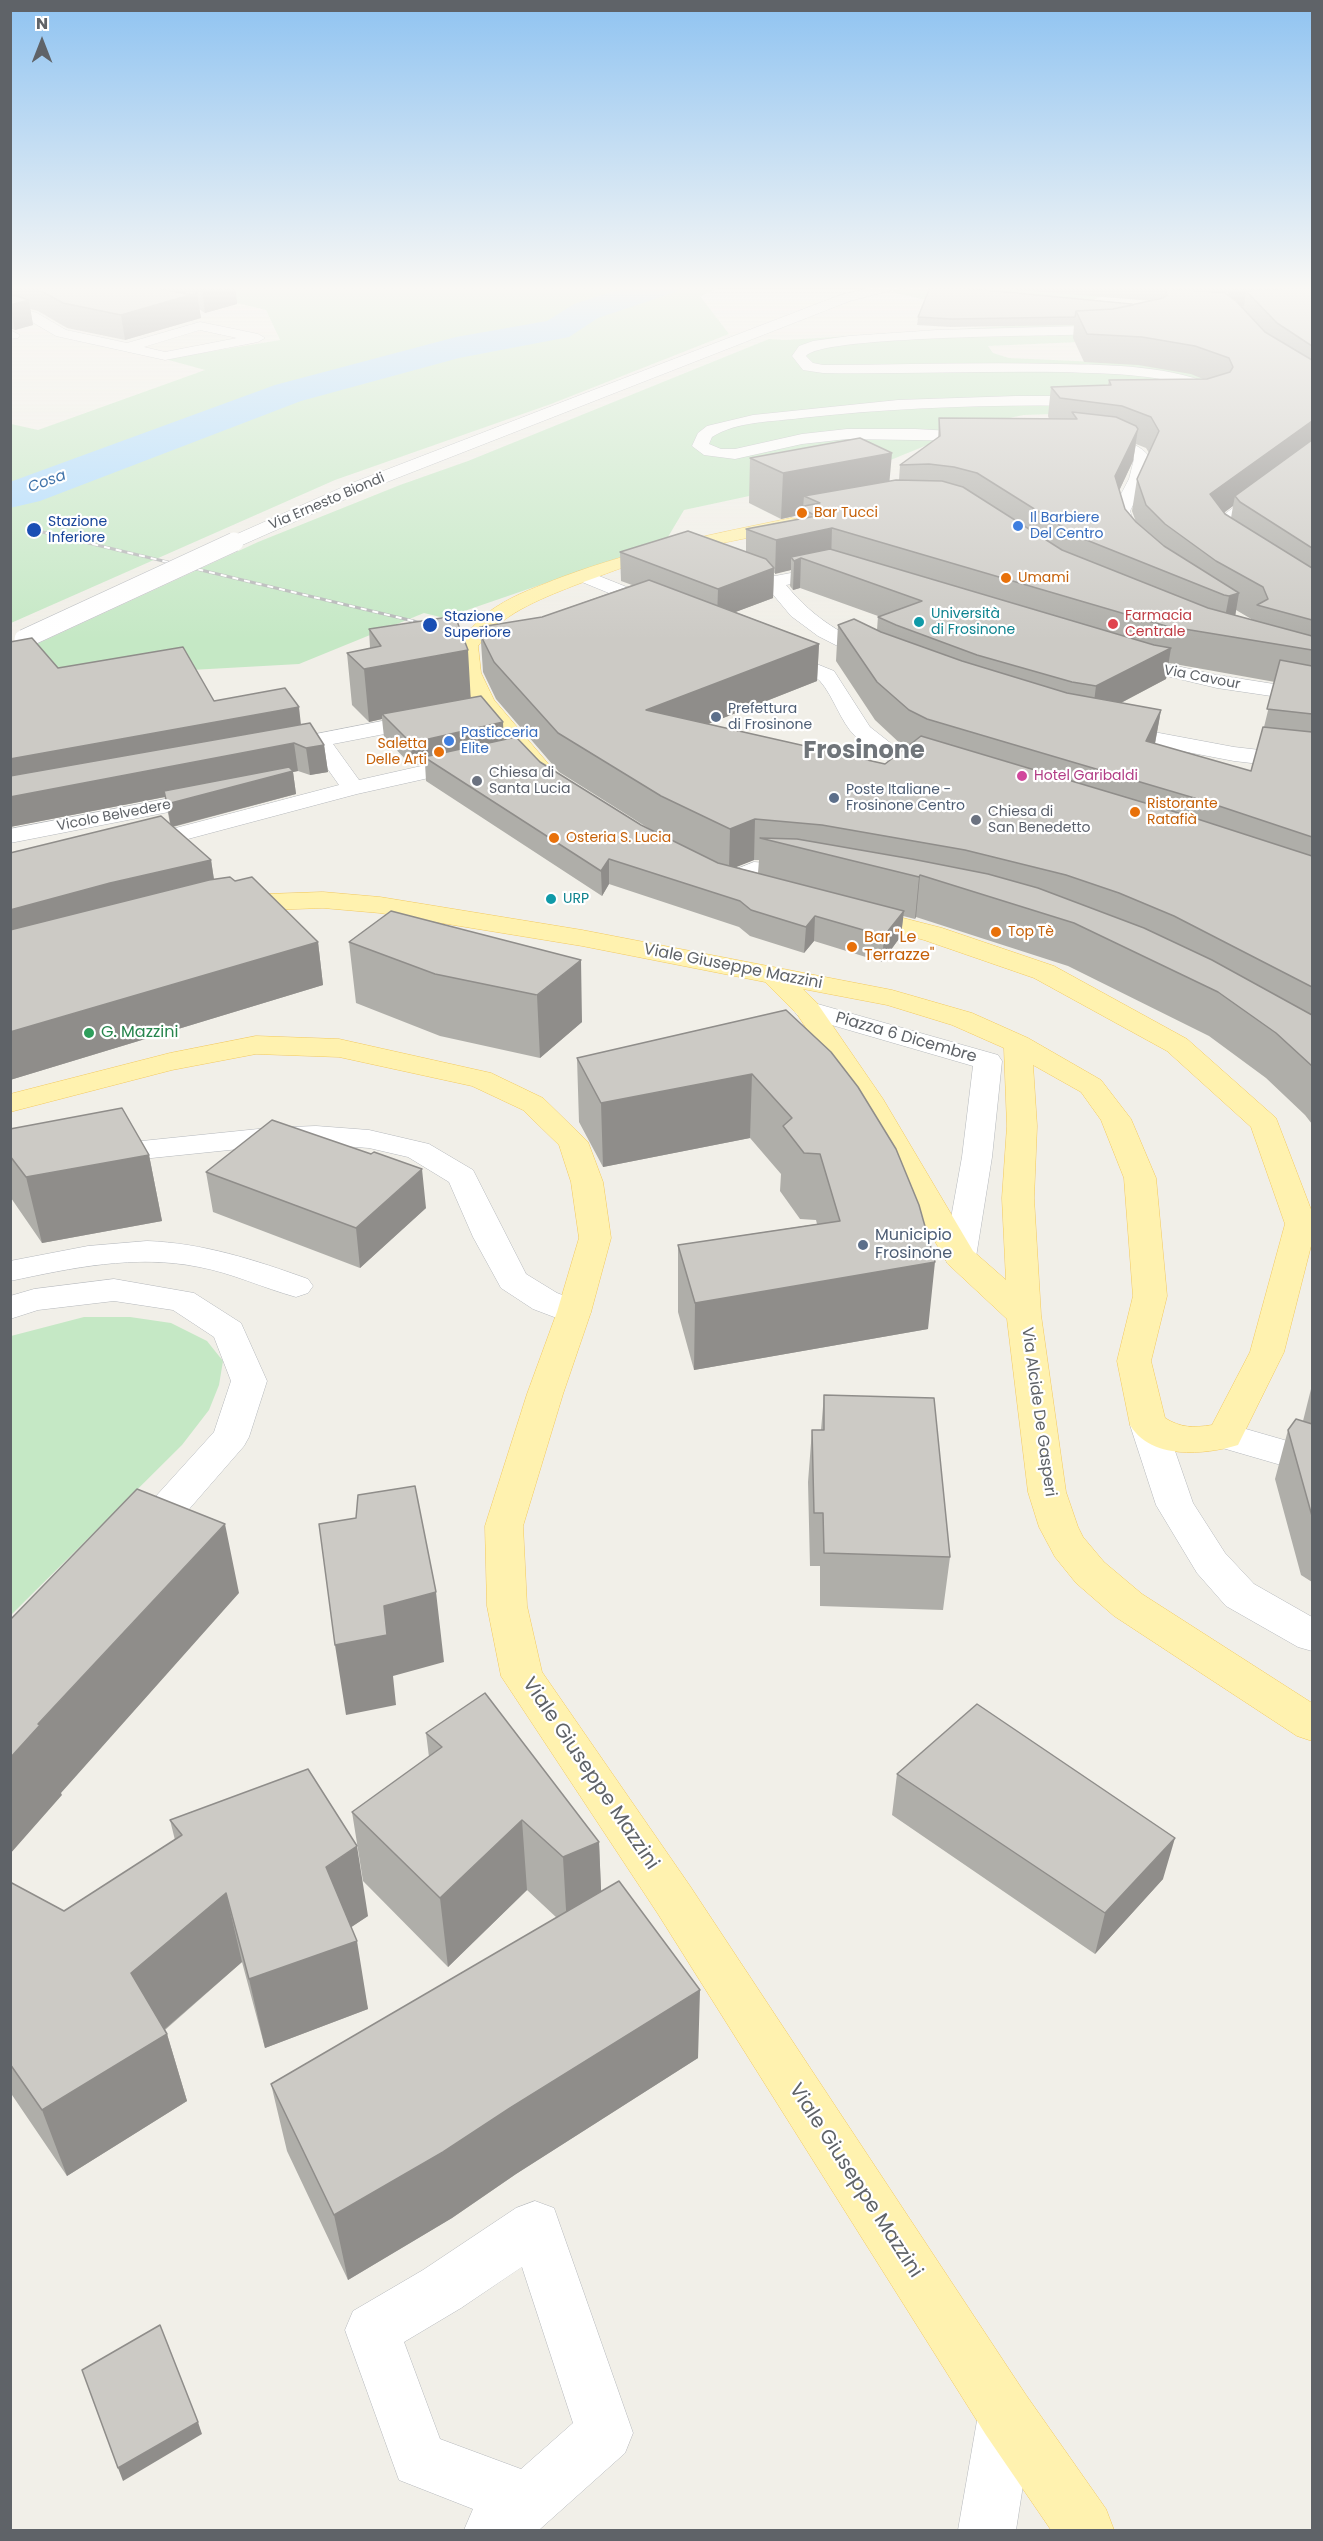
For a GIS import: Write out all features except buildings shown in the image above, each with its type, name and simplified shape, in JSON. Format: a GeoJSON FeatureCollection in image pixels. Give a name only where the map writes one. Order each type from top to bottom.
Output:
{"type":"FeatureCollection","features":[{"type":"Feature","properties":{"kind":"main road"},"geometry":{"type":"LineString","coordinates":[[559,785],[479,710],[468,646],[478,632],[501,612],[533,595],[611,565],[681,546],[808,519]]}},
{"type":"Feature","properties":{"kind":"main road"},"geometry":{"type":"LineString","coordinates":[[718,876],[785,895]]}},
{"type":"Feature","properties":{"kind":"main road","name":"Viale Giuseppe Mazzini"},"geometry":{"type":"LineString","coordinates":[[204,914],[268,902],[323,900],[380,905],[644,949],[892,998],[962,1019],[1018,1044],[1091,1086],[1116,1119],[1140,1178],[1150,1296],[1134,1360],[1148,1425]]}},
{"type":"Feature","properties":{"kind":"main road"},"geometry":{"type":"LineString","coordinates":[[842,910],[933,934],[1044,972],[1178,1045],[1265,1124],[1301,1224],[1267,1352],[1225,1436],[1191,1442],[1167,1437],[1148,1425]]}},
{"type":"Feature","properties":{"kind":"main road","name":"Piazza 6 Dicembre"},"geometry":{"type":"LineString","coordinates":[[775,976],[807,1009],[868,1099],[960,1257],[1024,1315]]}},
{"type":"Feature","properties":{"kind":"main road","name":"Via Alcide De Gasperi"},"geometry":{"type":"LineString","coordinates":[[1018,1044],[1022,1126],[1018,1198],[1024,1315],[1047,1492],[1054,1519],[1069,1547],[1097,1580],[1131,1608],[1215,1664],[1312,1724]]}},
{"type":"Feature","properties":{"kind":"main road","name":"Viale Giuseppe Mazzini"},"geometry":{"type":"LineString","coordinates":[[10,1103],[170,1062],[256,1045],[339,1048],[481,1079],[533,1104],[573,1142],[587,1182],[595,1238],[574,1312],[545,1394],[504,1526],[507,1606],[522,1676],[578,1754],[1006,2415],[1085,2530]]}},
{"type":"Feature","properties":{"kind":"street","name":"Via Ernesto Biondi"},"geometry":{"type":"LineString","coordinates":[[17,642],[358,487],[575,404]]}},
{"type":"Feature","properties":{"kind":"street"},"geometry":{"type":"LineString","coordinates":[[924,404],[826,411],[747,421],[718,428],[706,434],[700,446],[706,451],[732,454],[832,436],[999,436]]}},
{"type":"Feature","properties":{"kind":"street"},"geometry":{"type":"LineString","coordinates":[[1080,439],[1129,447],[1137,451],[1144,461],[1121,511],[1130,540],[1151,562]]}},
{"type":"Feature","properties":{"kind":"street"},"geometry":{"type":"LineString","coordinates":[[1312,457],[1216,527],[1226,541],[1312,597]]}},
{"type":"Feature","properties":{"kind":"street"},"geometry":{"type":"LineString","coordinates":[[681,546],[773,582],[798,612],[825,632],[896,666]]}},
{"type":"Feature","properties":{"kind":"street"},"geometry":{"type":"LineString","coordinates":[[773,582],[830,570],[852,577]]}},
{"type":"Feature","properties":{"kind":"street"},"geometry":{"type":"LineString","coordinates":[[584,576],[674,612]]}},
{"type":"Feature","properties":{"kind":"street"},"geometry":{"type":"LineString","coordinates":[[761,648],[827,675],[861,731],[885,750],[915,765],[961,779]]}},
{"type":"Feature","properties":{"kind":"street","name":"Via Cavour"},"geometry":{"type":"LineString","coordinates":[[1103,654],[1157,670],[1312,696]]}},
{"type":"Feature","properties":{"kind":"street"},"geometry":{"type":"LineString","coordinates":[[261,751],[447,716]]}},
{"type":"Feature","properties":{"kind":"street"},"geometry":{"type":"LineString","coordinates":[[1086,727],[1234,754],[1312,763]]}},
{"type":"Feature","properties":{"kind":"street"},"geometry":{"type":"LineString","coordinates":[[319,740],[353,788]]}},
{"type":"Feature","properties":{"kind":"street"},"geometry":{"type":"LineString","coordinates":[[118,851],[353,788],[523,750]]}},
{"type":"Feature","properties":{"kind":"street"},"geometry":{"type":"LineString","coordinates":[[880,771],[915,765]]}},
{"type":"Feature","properties":{"kind":"street"},"geometry":{"type":"LineString","coordinates":[[298,780],[317,798]]}},
{"type":"Feature","properties":{"kind":"street","name":"Vicolo Belvedere"},"geometry":{"type":"LineString","coordinates":[[10,836],[231,793]]}},
{"type":"Feature","properties":{"kind":"street"},"geometry":{"type":"LineString","coordinates":[[718,876],[754,869],[790,870],[831,877]]}},
{"type":"Feature","properties":{"kind":"street","name":"Piazza 6 Dicembre"},"geometry":{"type":"LineString","coordinates":[[807,1009],[988,1061],[977,1157],[960,1257]]}},
{"type":"Feature","properties":{"kind":"street"},"geometry":{"type":"LineString","coordinates":[[70,1159],[268,1137],[316,1135],[369,1138],[418,1150],[462,1177],[489,1237],[513,1281],[545,1301],[574,1312]]}},
{"type":"Feature","properties":{"kind":"street"},"geometry":{"type":"LineString","coordinates":[[10,1271],[101,1254],[166,1252],[238,1266],[296,1286]]}},
{"type":"Feature","properties":{"kind":"street"},"geometry":{"type":"LineString","coordinates":[[10,1308],[34,1300],[114,1290],[182,1301],[229,1330],[249,1381],[231,1437],[121,1560]]}},
{"type":"Feature","properties":{"kind":"street"},"geometry":{"type":"LineString","coordinates":[[1148,1425],[1175,1505],[1211,1563],[1240,1595],[1312,1636]]}},
{"type":"Feature","properties":{"kind":"street"},"geometry":{"type":"LineString","coordinates":[[1225,1436],[1312,1461]]}},
{"type":"Feature","properties":{"kind":"street"},"geometry":{"type":"LineString","coordinates":[[535,2227],[606,2433],[511,2516],[419,2460],[372,2330],[442,2289],[535,2227]]}},
{"type":"Feature","properties":{"kind":"street"},"geometry":{"type":"LineString","coordinates":[[987,2530],[1006,2415]]}},
{"type":"Feature","properties":{"kind":"green space"},"geometry":{"type":"Polygon","coordinates":[[[112,404],[552,404],[335,480],[11,623],[11,424],[38,430],[112,404]]]}},
{"type":"Feature","properties":{"kind":"green space"},"geometry":{"type":"Polygon","coordinates":[[[610,404],[1238,404],[1237,408],[1024,415],[979,424],[861,472],[684,510],[665,542],[444,618],[424,613],[299,664],[11,680],[11,656],[258,542],[400,485],[468,461],[610,404]]]}},
{"type":"Feature","properties":{"kind":"green space"},"geometry":{"type":"Polygon","coordinates":[[[84,1317],[130,1317],[171,1323],[207,1341],[223,1361],[219,1385],[209,1410],[182,1445],[11,1615],[11,1336],[84,1317]]]}},
{"type":"Feature","properties":{"kind":"waterway","name":"Cosa"},"geometry":{"type":"LineString","coordinates":[[10,495],[25,492],[260,404]]}},
{"type":"Feature","properties":{"kind":"railway"},"geometry":{"type":"LineString","coordinates":[[34,530],[430,625]]}},
{"type":"Feature","properties":{"kind":"place","name":"Bar Tucci"},"geometry":{"type":"Point","coordinates":[802,513]}},
{"type":"Feature","properties":{"kind":"place","name":"Il Barbiere Del Centro"},"geometry":{"type":"Point","coordinates":[1018,526]}},
{"type":"Feature","properties":{"kind":"place","name":"Stazione Inferiore"},"geometry":{"type":"Point","coordinates":[34,530]}},
{"type":"Feature","properties":{"kind":"place","name":"Umami"},"geometry":{"type":"Point","coordinates":[1006,578]}},
{"type":"Feature","properties":{"kind":"place","name":"Università di Frosinone"},"geometry":{"type":"Point","coordinates":[919,622]}},
{"type":"Feature","properties":{"kind":"place","name":"Farmacia Centrale"},"geometry":{"type":"Point","coordinates":[1113,624]}},
{"type":"Feature","properties":{"kind":"place","name":"Stazione Superiore"},"geometry":{"type":"Point","coordinates":[430,625]}},
{"type":"Feature","properties":{"kind":"place","name":"Prefettura di Frosinone"},"geometry":{"type":"Point","coordinates":[716,717]}},
{"type":"Feature","properties":{"kind":"place","name":"Pasticceria Elite"},"geometry":{"type":"Point","coordinates":[449,741]}},
{"type":"Feature","properties":{"kind":"place","name":"Saletta Delle Arti"},"geometry":{"type":"Point","coordinates":[439,752]}},
{"type":"Feature","properties":{"kind":"place","name":"Hotel Garibaldi"},"geometry":{"type":"Point","coordinates":[1022,776]}},
{"type":"Feature","properties":{"kind":"place","name":"Chiesa di Santa Lucia"},"geometry":{"type":"Point","coordinates":[477,781]}},
{"type":"Feature","properties":{"kind":"place","name":"Poste Italiane - Frosinone Centro"},"geometry":{"type":"Point","coordinates":[834,798]}},
{"type":"Feature","properties":{"kind":"place","name":"Ristorante Ratafià"},"geometry":{"type":"Point","coordinates":[1135,812]}},
{"type":"Feature","properties":{"kind":"place","name":"Chiesa di San Benedetto"},"geometry":{"type":"Point","coordinates":[976,820]}},
{"type":"Feature","properties":{"kind":"place","name":"Osteria S. Lucia"},"geometry":{"type":"Point","coordinates":[554,838]}},
{"type":"Feature","properties":{"kind":"place","name":"URP"},"geometry":{"type":"Point","coordinates":[551,899]}},
{"type":"Feature","properties":{"kind":"place","name":"Top Tè"},"geometry":{"type":"Point","coordinates":[996,932]}},
{"type":"Feature","properties":{"kind":"place","name":"Bar \"Le Terrazze\""},"geometry":{"type":"Point","coordinates":[852,947]}},
{"type":"Feature","properties":{"kind":"place","name":"G. Mazzini"},"geometry":{"type":"Point","coordinates":[89,1033]}},
{"type":"Feature","properties":{"kind":"place","name":"Municipio Frosinone"},"geometry":{"type":"Point","coordinates":[863,1245]}},
{"type":"Feature","properties":{"kind":"district","name":"Frosinone"},"geometry":{"type":"Point","coordinates":[864,752]}}]}
